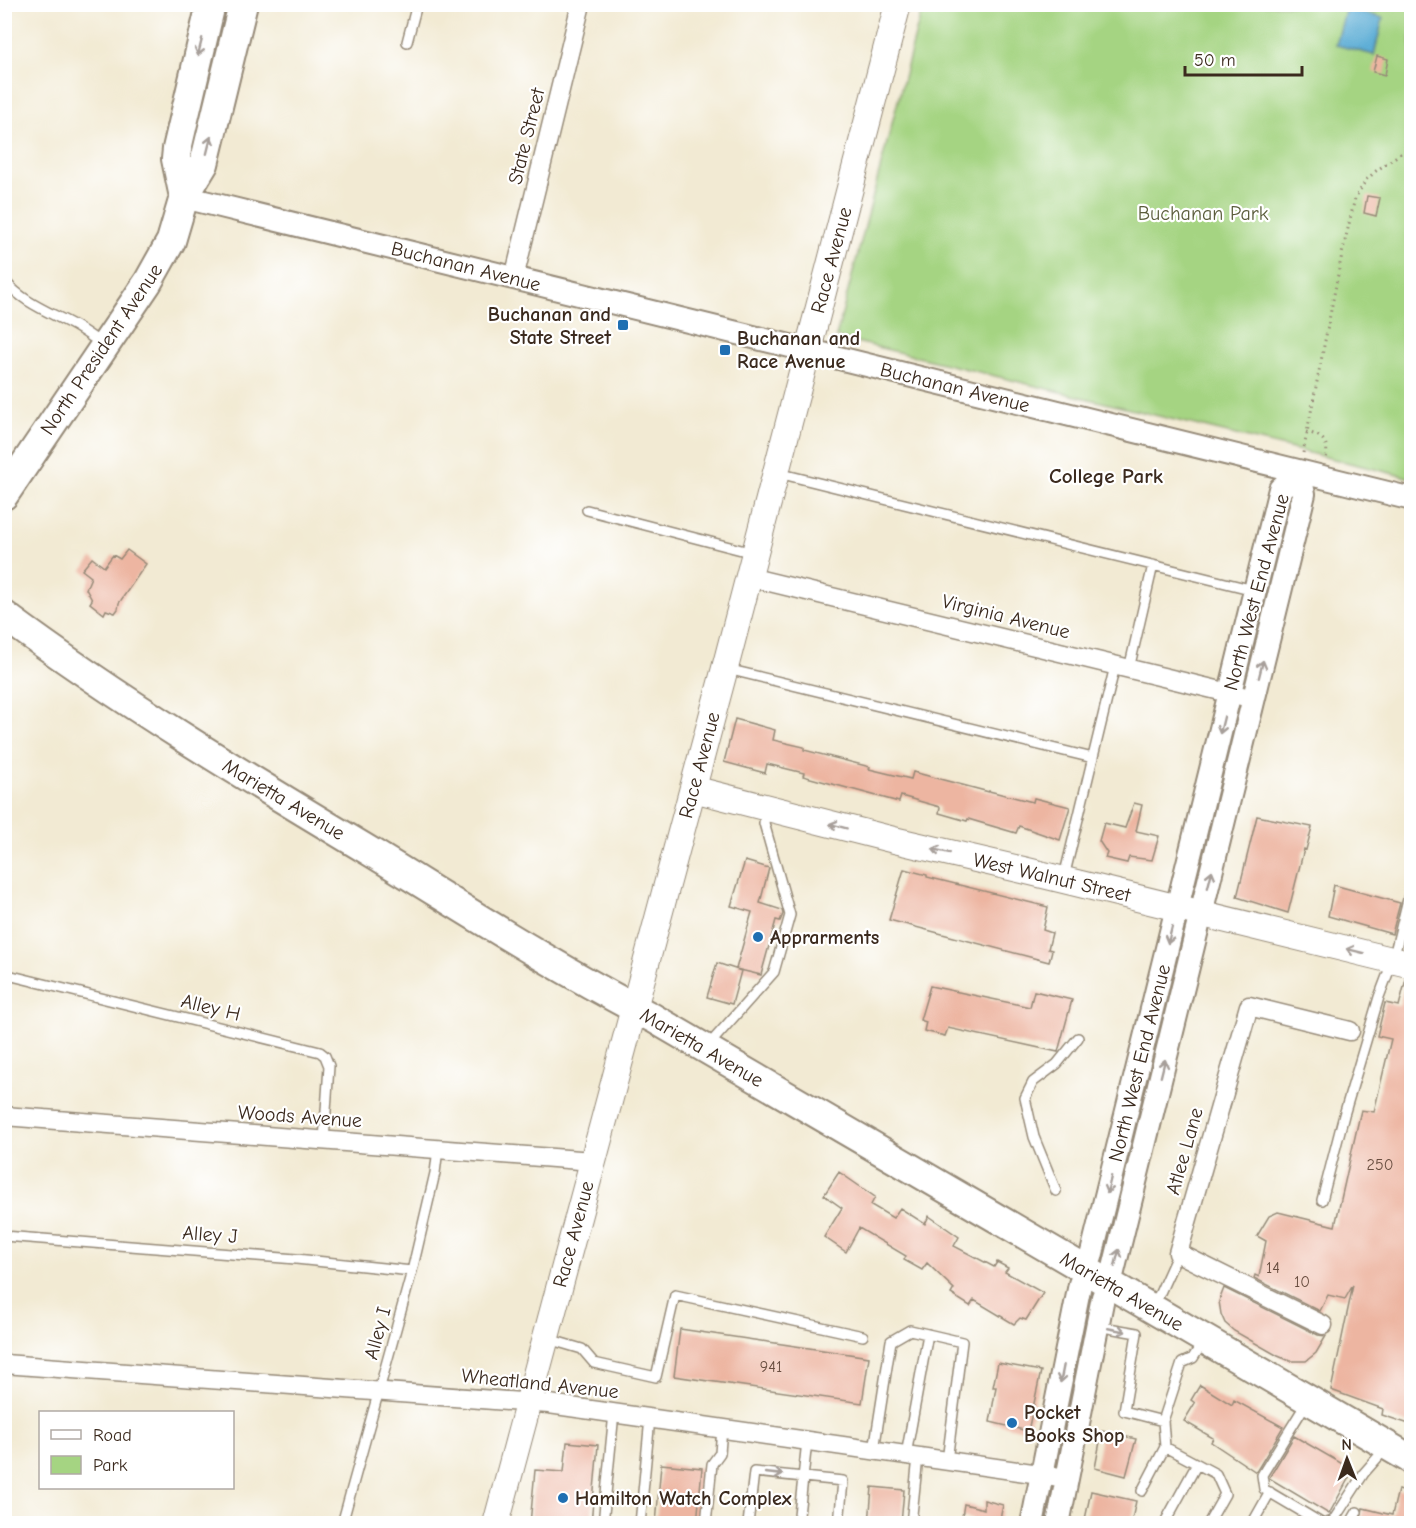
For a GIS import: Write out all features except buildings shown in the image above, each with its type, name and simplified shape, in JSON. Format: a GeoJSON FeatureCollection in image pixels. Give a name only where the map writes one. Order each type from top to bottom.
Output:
{"type":"FeatureCollection","features":[{"type":"Feature","properties":{"kind":"main road","name":"North President Avenue"},"geometry":{"type":"LineString","coordinates":[[184,197],[176,159],[177,148],[211,4]]}},
{"type":"Feature","properties":{"kind":"main road","name":"North President Avenue"},"geometry":{"type":"LineString","coordinates":[[4,495],[162,258],[175,230],[184,197],[204,164],[243,4]]}},
{"type":"Feature","properties":{"kind":"main road","name":"Race Avenue"},"geometry":{"type":"LineString","coordinates":[[496,1524],[693,789],[898,4]]}},
{"type":"Feature","properties":{"kind":"main road","name":"Marietta Avenue"},"geometry":{"type":"LineString","coordinates":[[4,615],[189,742],[544,958],[705,1049],[1399,1453]]}},
{"type":"Feature","properties":{"kind":"main road","name":"West Walnut Street"},"geometry":{"type":"LineString","coordinates":[[693,789],[894,840],[1402,962]]}},
{"type":"Feature","properties":{"kind":"street","name":"State Street"},"geometry":{"type":"LineString","coordinates":[[514,278],[581,4]]}},
{"type":"Feature","properties":{"kind":"street","name":"Buchanan Avenue"},"geometry":{"type":"LineString","coordinates":[[184,197],[1412,499]]}},
{"type":"Feature","properties":{"kind":"street","name":"North West End Avenue"},"geometry":{"type":"LineString","coordinates":[[1058,1524],[1102,1297],[1091,1257],[1189,910],[1254,699],[1304,494],[1299,472],[1280,489],[1230,693],[1189,910]]}},
{"type":"Feature","properties":{"kind":"street","name":"Virginia Avenue"},"geometry":{"type":"LineString","coordinates":[[752,565],[1122,667],[1254,699]]}},
{"type":"Feature","properties":{"kind":"street","name":"Atlee Lane"},"geometry":{"type":"LineString","coordinates":[[1178,1253],[1249,1006],[1350,1031]]}},
{"type":"Feature","properties":{"kind":"street","name":"Woods Avenue"},"geometry":{"type":"LineString","coordinates":[[4,1116],[593,1161]]}},
{"type":"Feature","properties":{"kind":"street"},"geometry":{"type":"LineString","coordinates":[[1178,1253],[1323,1325]]}},
{"type":"Feature","properties":{"kind":"street","name":"North West End Avenue"},"geometry":{"type":"LineString","coordinates":[[1032,1524],[1080,1284],[1097,1276]]}},
{"type":"Feature","properties":{"kind":"street","name":"Wheatland Avenue"},"geometry":{"type":"LineString","coordinates":[[4,1364],[528,1402],[1067,1478]]}},
{"type":"Feature","properties":{"kind":"lane"},"geometry":{"type":"LineString","coordinates":[[407,42],[417,4]]}},
{"type":"Feature","properties":{"kind":"lane"},"geometry":{"type":"LineString","coordinates":[[4,280],[19,296],[76,326],[105,345]]}},
{"type":"Feature","properties":{"kind":"lane"},"geometry":{"type":"LineString","coordinates":[[776,472],[1255,590]]}},
{"type":"Feature","properties":{"kind":"lane"},"geometry":{"type":"LineString","coordinates":[[587,510],[752,565]]}},
{"type":"Feature","properties":{"kind":"lane"},"geometry":{"type":"LineString","coordinates":[[1063,880],[1093,758],[1153,565]]}},
{"type":"Feature","properties":{"kind":"lane"},"geometry":{"type":"LineString","coordinates":[[725,668],[1093,758]]}},
{"type":"Feature","properties":{"kind":"lane"},"geometry":{"type":"LineString","coordinates":[[705,1049],[774,972],[790,915],[764,823],[766,807]]}},
{"type":"Feature","properties":{"kind":"lane"},"geometry":{"type":"LineString","coordinates":[[1322,1200],[1379,997],[1402,962],[1412,883]]}},
{"type":"Feature","properties":{"kind":"lane","name":"Alley H"},"geometry":{"type":"LineString","coordinates":[[4,974],[320,1053],[325,1056],[329,1066],[324,1141]]}},
{"type":"Feature","properties":{"kind":"lane"},"geometry":{"type":"LineString","coordinates":[[1056,1191],[1034,1137],[1025,1098],[1033,1082],[1057,1064],[1078,1038]]}},
{"type":"Feature","properties":{"kind":"lane","name":"Alley I"},"geometry":{"type":"LineString","coordinates":[[342,1524],[412,1271],[435,1173],[438,1149]]}},
{"type":"Feature","properties":{"kind":"lane","name":"Alley J"},"geometry":{"type":"LineString","coordinates":[[4,1236],[296,1259],[412,1271]]}},
{"type":"Feature","properties":{"kind":"lane"},"geometry":{"type":"LineString","coordinates":[[1148,1306],[1159,1295],[1178,1253]]}},
{"type":"Feature","properties":{"kind":"lane"},"geometry":{"type":"LineString","coordinates":[[546,1338],[582,1349],[594,1363],[656,1377],[675,1295],[863,1336]]}},
{"type":"Feature","properties":{"kind":"lane"},"geometry":{"type":"LineString","coordinates":[[1097,1326],[1137,1334],[1124,1411],[1163,1421]]}},
{"type":"Feature","properties":{"kind":"lane"},"geometry":{"type":"LineString","coordinates":[[874,1450],[891,1341],[910,1330],[962,1342],[947,1461]]}},
{"type":"Feature","properties":{"kind":"lane"},"geometry":{"type":"LineString","coordinates":[[910,1524],[912,1456],[928,1334]]}},
{"type":"Feature","properties":{"kind":"lane"},"geometry":{"type":"LineString","coordinates":[[1142,1491],[1166,1447],[1163,1421],[1182,1363],[1193,1358],[1205,1339]]}},
{"type":"Feature","properties":{"kind":"lane"},"geometry":{"type":"LineString","coordinates":[[1309,1400],[1262,1475],[1264,1489],[1309,1520],[1328,1523],[1364,1473],[1399,1453]]}},
{"type":"Feature","properties":{"kind":"lane"},"geometry":{"type":"LineString","coordinates":[[603,1524],[614,1413]]}},
{"type":"Feature","properties":{"kind":"lane"},"geometry":{"type":"LineString","coordinates":[[640,1524],[650,1418]]}},
{"type":"Feature","properties":{"kind":"lane"},"geometry":{"type":"LineString","coordinates":[[706,1524],[712,1464],[720,1453],[722,1428]]}},
{"type":"Feature","properties":{"kind":"lane"},"geometry":{"type":"LineString","coordinates":[[798,1524],[807,1441]]}},
{"type":"Feature","properties":{"kind":"lane"},"geometry":{"type":"LineString","coordinates":[[1166,1447],[1216,1474],[1225,1494],[1208,1524]]}},
{"type":"Feature","properties":{"kind":"lane"},"geometry":{"type":"LineString","coordinates":[[1164,1524],[1197,1464]]}},
{"type":"Feature","properties":{"kind":"lane"},"geometry":{"type":"LineString","coordinates":[[748,1524],[754,1472],[843,1481],[839,1524]]}},
{"type":"Feature","properties":{"kind":"lane"},"geometry":{"type":"LineString","coordinates":[[1252,1524],[1270,1492]]}},
{"type":"Feature","properties":{"kind":"lane"},"geometry":{"type":"LineString","coordinates":[[1350,1524],[1357,1512]]}},
{"type":"Feature","properties":{"kind":"path"},"geometry":{"type":"LineString","coordinates":[[1299,472],[1351,209],[1367,179],[1412,145]]}},
{"type":"Feature","properties":{"kind":"path"},"geometry":{"type":"LineString","coordinates":[[1306,432],[1319,435],[1324,439],[1328,449],[1326,460]]}},
{"type":"Feature","properties":{"kind":"green space","name":"Buchanan Park"},"geometry":{"type":"Polygon","coordinates":[[[923,5],[1411,5],[1411,478],[836,337],[923,5]]]}},
{"type":"Feature","properties":{"kind":"water"},"geometry":{"type":"Polygon","coordinates":[[[1346,8],[1383,18],[1374,55],[1336,45],[1346,8]]]}},
{"type":"Feature","properties":{"kind":"place","name":"Buchanan and State Street"},"geometry":{"type":"Point","coordinates":[623,325]}},
{"type":"Feature","properties":{"kind":"place","name":"Buchanan and Race Avenue"},"geometry":{"type":"Point","coordinates":[725,350]}},
{"type":"Feature","properties":{"kind":"place","name":"Apprarments"},"geometry":{"type":"Point","coordinates":[758,937]}},
{"type":"Feature","properties":{"kind":"place","name":"Pocket Books Shop"},"geometry":{"type":"Point","coordinates":[1012,1423]}},
{"type":"Feature","properties":{"kind":"place","name":"Hamilton Watch Complex"},"geometry":{"type":"Point","coordinates":[563,1498]}},
{"type":"Feature","properties":{"kind":"district","name":"College Park"},"geometry":{"type":"Point","coordinates":[1106,476]}}]}
